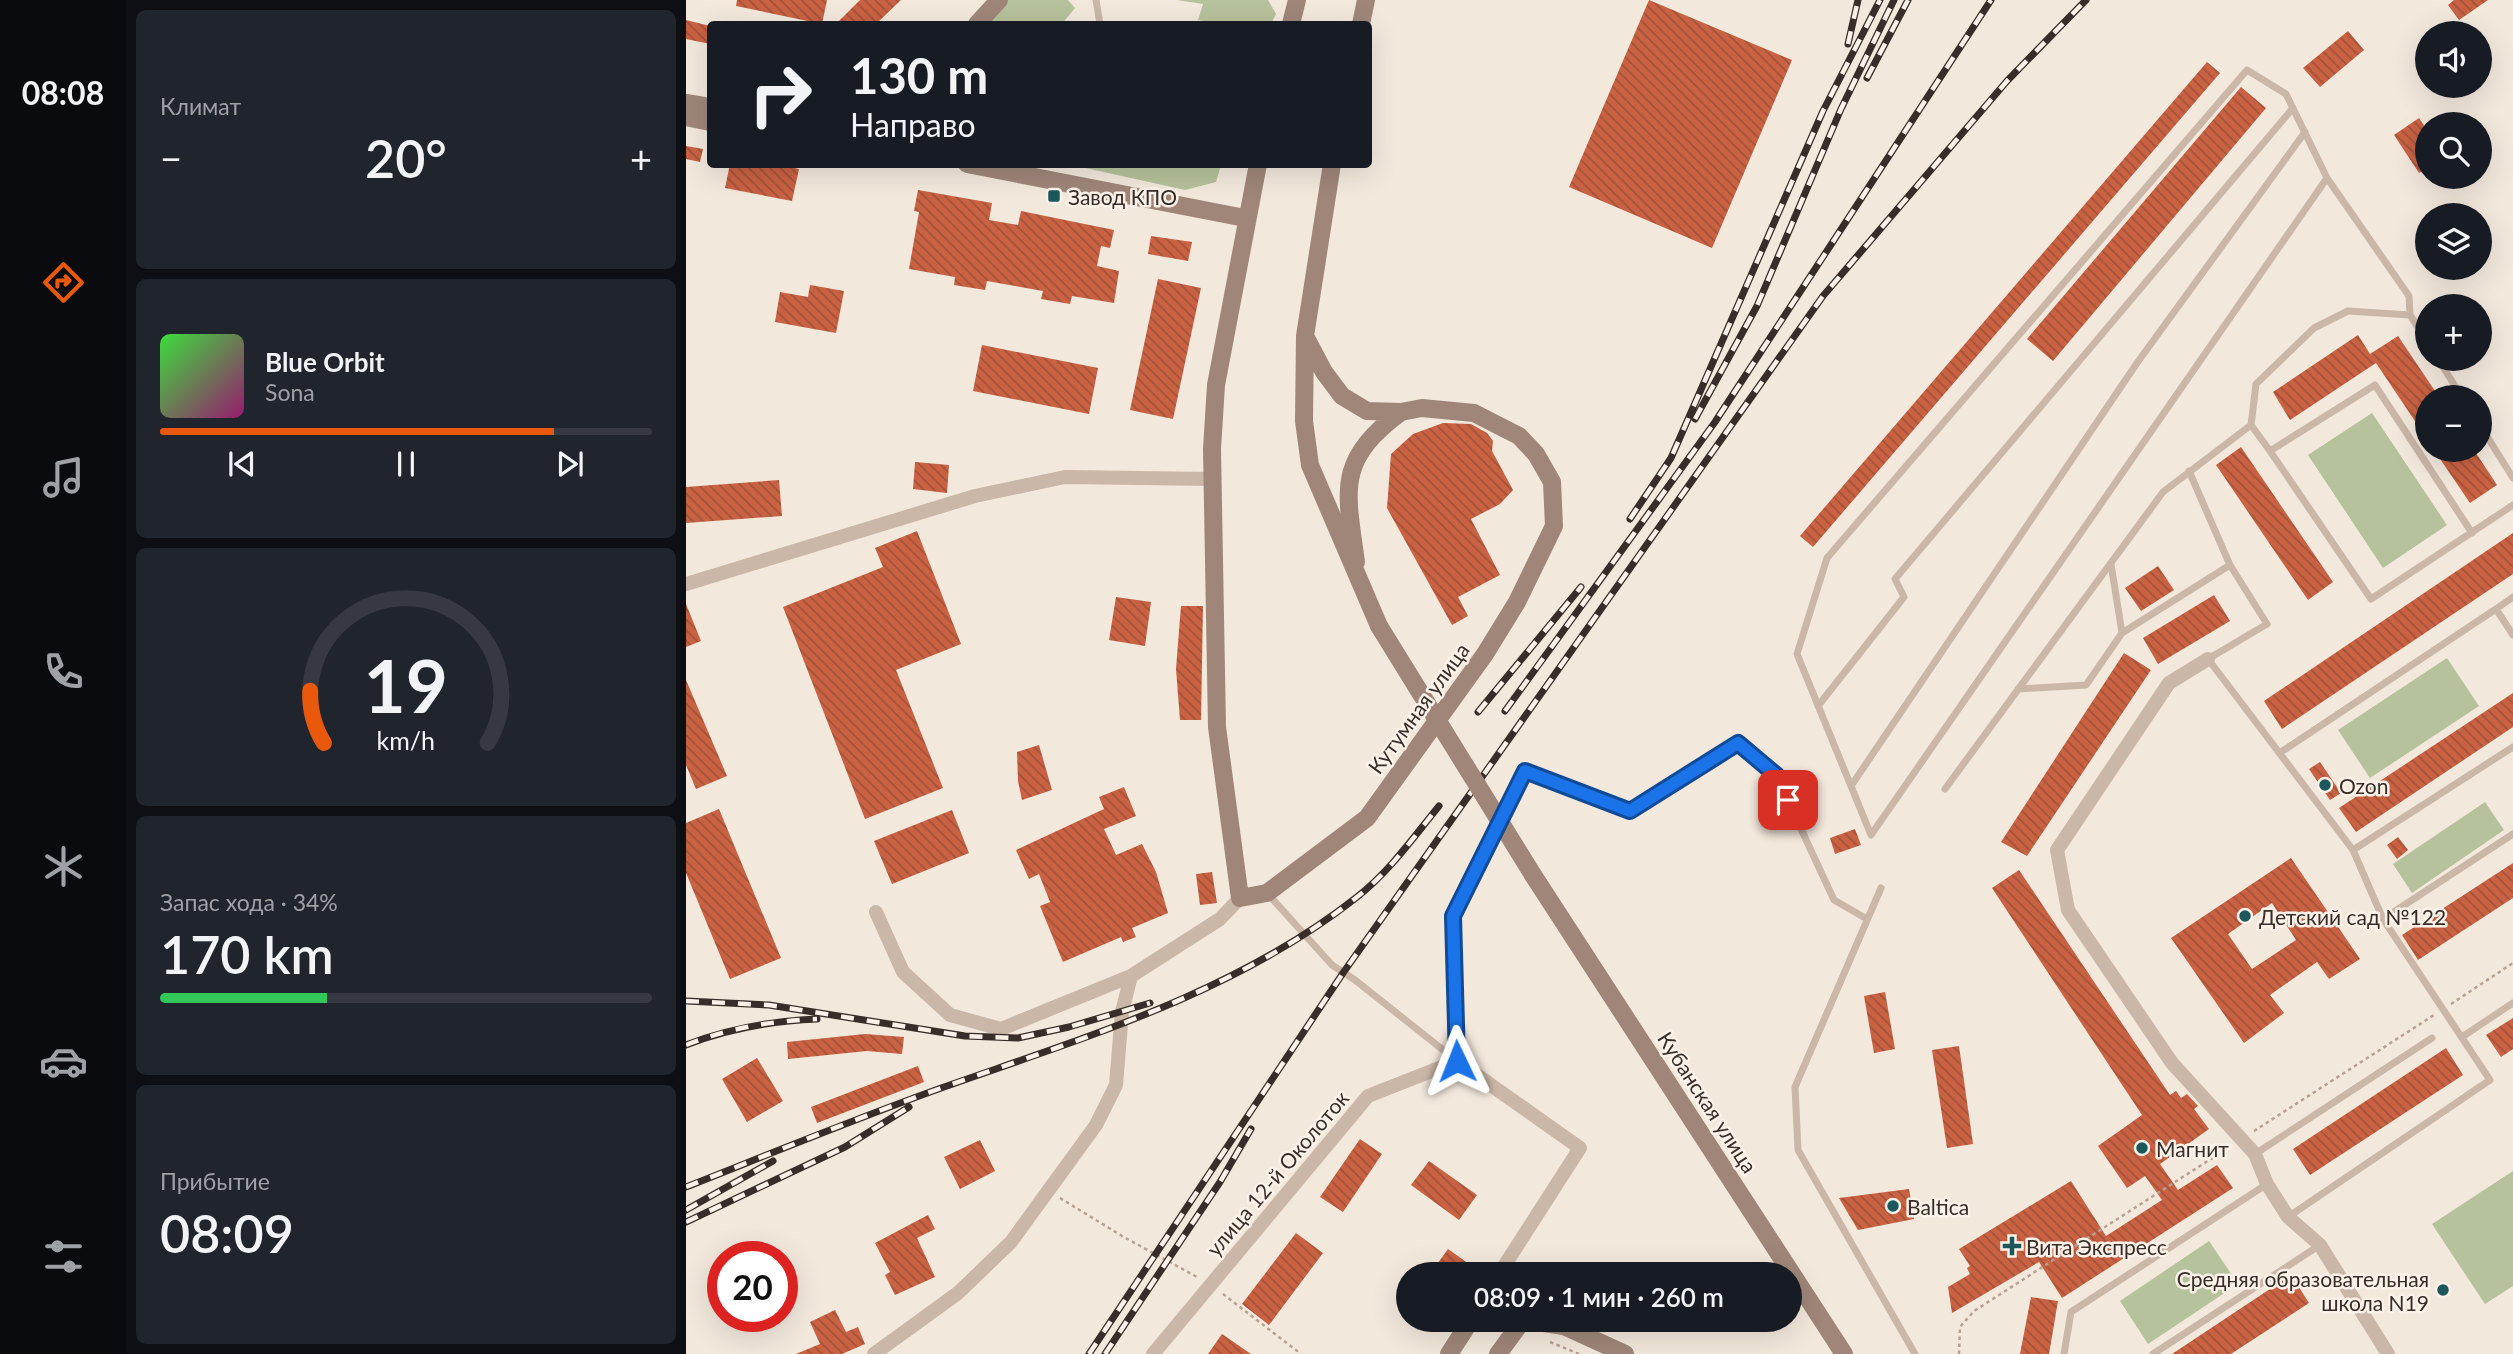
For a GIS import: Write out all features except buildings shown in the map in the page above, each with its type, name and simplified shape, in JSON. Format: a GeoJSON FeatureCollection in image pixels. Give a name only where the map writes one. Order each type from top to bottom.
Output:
{"type":"FeatureCollection","features":[{"type":"Feature","properties":{"kind":"main road"},"geometry":{"type":"LineString","coordinates":[[980,21],[999,0]]}},
{"type":"Feature","properties":{"kind":"main road"},"geometry":{"type":"LineString","coordinates":[[1292,21],[1297,0]]}},
{"type":"Feature","properties":{"kind":"main road"},"geometry":{"type":"LineString","coordinates":[[1362,21],[1366,0]]}},
{"type":"Feature","properties":{"kind":"main road"},"geometry":{"type":"LineString","coordinates":[[686,103],[707,106]]}},
{"type":"Feature","properties":{"kind":"main road"},"geometry":{"type":"LineString","coordinates":[[686,117],[707,121]]}},
{"type":"Feature","properties":{"kind":"main road"},"geometry":{"type":"LineString","coordinates":[[1023,168],[1245,218]]}},
{"type":"Feature","properties":{"kind":"main road"},"geometry":{"type":"LineString","coordinates":[[1240,898],[1217,727],[1213,479],[1216,385],[1245,218],[1257,168]]}},
{"type":"Feature","properties":{"kind":"main road"},"geometry":{"type":"LineString","coordinates":[[1331,168],[1305,336],[1304,421],[1310,465],[1360,587]]}},
{"type":"Feature","properties":{"kind":"main road"},"geometry":{"type":"LineString","coordinates":[[1305,336],[1324,372],[1342,396],[1367,411],[1401,412]]}},
{"type":"Feature","properties":{"kind":"main road","name":"Кутумная улица"},"geometry":{"type":"LineString","coordinates":[[1240,898],[1267,893],[1367,818],[1485,654],[1517,602],[1554,526],[1552,482],[1536,454],[1520,436],[1474,413],[1422,408],[1401,412]]}},
{"type":"Feature","properties":{"kind":"main road"},"geometry":{"type":"LineString","coordinates":[[1360,587],[1348,496],[1353,465],[1372,433],[1401,412]]}},
{"type":"Feature","properties":{"kind":"main road","name":"Кубанская улица"},"geometry":{"type":"LineString","coordinates":[[1360,587],[1379,626],[1533,875],[1844,1354]]}},
{"type":"Feature","properties":{"kind":"main road"},"geometry":{"type":"LineString","coordinates":[[1449,1354],[1463,1332]]}},
{"type":"Feature","properties":{"kind":"main road"},"geometry":{"type":"LineString","coordinates":[[1498,1354],[1514,1332]]}},
{"type":"Feature","properties":{"kind":"main road"},"geometry":{"type":"LineString","coordinates":[[1577,1332],[1625,1354]]}},
{"type":"Feature","properties":{"kind":"street"},"geometry":{"type":"LineString","coordinates":[[686,584],[975,496],[1065,477],[1213,479]]}},
{"type":"Feature","properties":{"kind":"street"},"geometry":{"type":"LineString","coordinates":[[2208,659],[2169,683],[2057,850],[2068,910],[2172,1063],[2255,1154],[2267,1184],[2288,1217],[2320,1245],[2388,1354]]}},
{"type":"Feature","properties":{"kind":"street"},"geometry":{"type":"LineString","coordinates":[[876,912],[903,972],[950,1015],[1001,1029],[1131,976],[1220,919],[1240,898]]}},
{"type":"Feature","properties":{"kind":"street"},"geometry":{"type":"LineString","coordinates":[[874,1354],[958,1293],[1011,1242],[1096,1125],[1116,1085],[1122,1012],[1131,976]]}},
{"type":"Feature","properties":{"kind":"street"},"geometry":{"type":"LineString","coordinates":[[1457,1061],[1580,1148],[1507,1262]]}},
{"type":"Feature","properties":{"kind":"street","name":"улица 12-й Околоток"},"geometry":{"type":"LineString","coordinates":[[1153,1354],[1368,1096],[1457,1061]]}},
{"type":"Feature","properties":{"kind":"lane"},"geometry":{"type":"LineString","coordinates":[[1096,0],[1100,21]]}},
{"type":"Feature","properties":{"kind":"lane"},"geometry":{"type":"LineString","coordinates":[[2327,178],[1871,835],[1797,654],[1827,558],[2247,70],[2286,94],[2327,178],[2409,296],[2410,314],[2415,322]]}},
{"type":"Feature","properties":{"kind":"lane"},"geometry":{"type":"LineString","coordinates":[[1818,706],[1903,597],[1895,579],[2293,108]]}},
{"type":"Feature","properties":{"kind":"lane"},"geometry":{"type":"LineString","coordinates":[[1851,786],[2137,363],[2305,132]]}},
{"type":"Feature","properties":{"kind":"lane"},"geometry":{"type":"LineString","coordinates":[[2410,314],[2348,310],[2314,328],[2256,384],[2251,425],[2371,598],[2513,505]]}},
{"type":"Feature","properties":{"kind":"lane"},"geometry":{"type":"LineString","coordinates":[[2270,451],[2375,385],[2472,533]]}},
{"type":"Feature","properties":{"kind":"lane"},"geometry":{"type":"LineString","coordinates":[[1945,789],[2163,492],[2251,425]]}},
{"type":"Feature","properties":{"kind":"lane"},"geometry":{"type":"LineString","coordinates":[[2492,444],[2513,478]]}},
{"type":"Feature","properties":{"kind":"lane"},"geometry":{"type":"LineString","coordinates":[[2189,471],[2230,565],[2267,624],[2208,659],[2353,850],[2383,919],[2490,1080],[2288,1217]]}},
{"type":"Feature","properties":{"kind":"lane"},"geometry":{"type":"LineString","coordinates":[[2111,564],[2122,633]]}},
{"type":"Feature","properties":{"kind":"lane"},"geometry":{"type":"LineString","coordinates":[[2018,689],[2086,685],[2122,633],[2230,565]]}},
{"type":"Feature","properties":{"kind":"lane"},"geometry":{"type":"LineString","coordinates":[[2281,752],[2513,597]]}},
{"type":"Feature","properties":{"kind":"lane"},"geometry":{"type":"LineString","coordinates":[[2496,609],[2513,635]]}},
{"type":"Feature","properties":{"kind":"lane"},"geometry":{"type":"LineString","coordinates":[[1457,1061],[1453,916],[1525,771],[1630,811],[1738,743],[1776,775],[1834,900],[1867,919]]}},
{"type":"Feature","properties":{"kind":"lane"},"geometry":{"type":"LineString","coordinates":[[2353,850],[2513,747]]}},
{"type":"Feature","properties":{"kind":"lane"},"geometry":{"type":"LineString","coordinates":[[2383,919],[2513,834]]}},
{"type":"Feature","properties":{"kind":"lane"},"geometry":{"type":"LineString","coordinates":[[1881,888],[1795,1087],[1798,1150],[1915,1354]]}},
{"type":"Feature","properties":{"kind":"lane"},"geometry":{"type":"LineString","coordinates":[[1267,893],[1332,965],[1355,980],[1457,1061]]}},
{"type":"Feature","properties":{"kind":"lane"},"geometry":{"type":"LineString","coordinates":[[2462,1037],[2513,1003]]}},
{"type":"Feature","properties":{"kind":"lane"},"geometry":{"type":"LineString","coordinates":[[2255,1154],[2432,1038]]}},
{"type":"Feature","properties":{"kind":"lane"},"geometry":{"type":"LineString","coordinates":[[2064,1354],[2071,1312],[2267,1184]]}},
{"type":"Feature","properties":{"kind":"lane"},"geometry":{"type":"LineString","coordinates":[[2153,1354],[2320,1245]]}},
{"type":"Feature","properties":{"kind":"path"},"geometry":{"type":"LineString","coordinates":[[1959,1354],[1960,1327],[1975,1311],[2513,963]]}},
{"type":"Feature","properties":{"kind":"path"},"geometry":{"type":"LineString","coordinates":[[1049,1191],[1122,1236],[1211,1285],[1301,1354]]}},
{"type":"Feature","properties":{"kind":"path"},"geometry":{"type":"LineString","coordinates":[[1544,1341],[1579,1354]]}},
{"type":"Feature","properties":{"kind":"green space"},"geometry":{"type":"Polygon","coordinates":[[[1005,0],[1068,0],[1075,8],[1064,21],[987,21],[1005,0]]]}},
{"type":"Feature","properties":{"kind":"green space"},"geometry":{"type":"Polygon","coordinates":[[[1177,0],[1268,0],[1276,14],[1272,21],[1198,20],[1203,4],[1177,0]]]}},
{"type":"Feature","properties":{"kind":"green space"},"geometry":{"type":"Polygon","coordinates":[[[1086,168],[1220,168],[1216,182],[1185,190],[1086,168]]]}},
{"type":"Feature","properties":{"kind":"green space"},"geometry":{"type":"Polygon","coordinates":[[[2372,413],[2447,525],[2383,568],[2308,455],[2372,413]]]}},
{"type":"Feature","properties":{"kind":"green space"},"geometry":{"type":"Polygon","coordinates":[[[2447,658],[2479,706],[2370,778],[2338,730],[2447,658]]]}},
{"type":"Feature","properties":{"kind":"green space"},"geometry":{"type":"Polygon","coordinates":[[[2485,802],[2504,830],[2412,893],[2393,864],[2485,802]]]}},
{"type":"Feature","properties":{"kind":"green space"},"geometry":{"type":"Polygon","coordinates":[[[2513,1171],[2513,1286],[2485,1304],[2432,1224],[2513,1171]]]}},
{"type":"Feature","properties":{"kind":"green space"},"geometry":{"type":"Polygon","coordinates":[[[2209,1241],[2238,1284],[2148,1344],[2120,1301],[2209,1241]]]}},
{"type":"Feature","properties":{"kind":"railway"},"geometry":{"type":"LineString","coordinates":[[1848,44],[1858,0]]}},
{"type":"Feature","properties":{"kind":"railway"},"geometry":{"type":"LineString","coordinates":[[1630,519],[1671,458],[1823,111],[1880,0]]}},
{"type":"Feature","properties":{"kind":"railway"},"geometry":{"type":"LineString","coordinates":[[1695,419],[1757,306],[1841,109],[1894,0]]}},
{"type":"Feature","properties":{"kind":"railway"},"geometry":{"type":"LineString","coordinates":[[1867,78],[1908,0]]}},
{"type":"Feature","properties":{"kind":"railway"},"geometry":{"type":"LineString","coordinates":[[1505,711],[1715,422],[1991,0]]}},
{"type":"Feature","properties":{"kind":"railway"},"geometry":{"type":"LineString","coordinates":[[1089,1354],[1343,973],[1823,296],[2007,81],[2086,0]]}},
{"type":"Feature","properties":{"kind":"railway"},"geometry":{"type":"LineString","coordinates":[[1478,712],[1581,587],[1578,591]]}},
{"type":"Feature","properties":{"kind":"railway"},"geometry":{"type":"LineString","coordinates":[[686,1187],[879,1111],[1105,1030],[1211,986],[1262,960],[1357,897],[1390,866],[1439,806]]}},
{"type":"Feature","properties":{"kind":"railway"},"geometry":{"type":"LineString","coordinates":[[686,1001],[769,1005],[965,1036],[1018,1038],[1069,1027],[1150,1003]]}},
{"type":"Feature","properties":{"kind":"railway"},"geometry":{"type":"LineString","coordinates":[[686,1045],[750,1026],[817,1019]]}},
{"type":"Feature","properties":{"kind":"railway"},"geometry":{"type":"LineString","coordinates":[[686,1222],[845,1147],[909,1107]]}},
{"type":"Feature","properties":{"kind":"railway"},"geometry":{"type":"LineString","coordinates":[[1105,1354],[1220,1182],[1251,1129]]}},
{"type":"Feature","properties":{"kind":"railway"},"geometry":{"type":"LineString","coordinates":[[686,1210],[773,1161]]}},
{"type":"Feature","properties":{"kind":"place","name":"Завод КПО"},"geometry":{"type":"Point","coordinates":[1054,196]}},
{"type":"Feature","properties":{"kind":"place","name":"Ozon"},"geometry":{"type":"Point","coordinates":[2325,785]}},
{"type":"Feature","properties":{"kind":"place","name":"Детский сад №122"},"geometry":{"type":"Point","coordinates":[2245,916]}},
{"type":"Feature","properties":{"kind":"place","name":"Магнит"},"geometry":{"type":"Point","coordinates":[2142,1148]}},
{"type":"Feature","properties":{"kind":"place","name":"Baltica"},"geometry":{"type":"Point","coordinates":[1893,1206]}},
{"type":"Feature","properties":{"kind":"place","name":"Вита Экспресс"},"geometry":{"type":"Point","coordinates":[2012,1246]}},
{"type":"Feature","properties":{"kind":"place","name":"Средняя образовательная школа N19"},"geometry":{"type":"Point","coordinates":[2443,1290]}},
{"type":"Feature","properties":{"kind":"route"},"geometry":{"type":"LineString","coordinates":[[1457,1061],[1453,916],[1525,771],[1630,811],[1738,743],[1776,775],[1788,800]]}}]}
